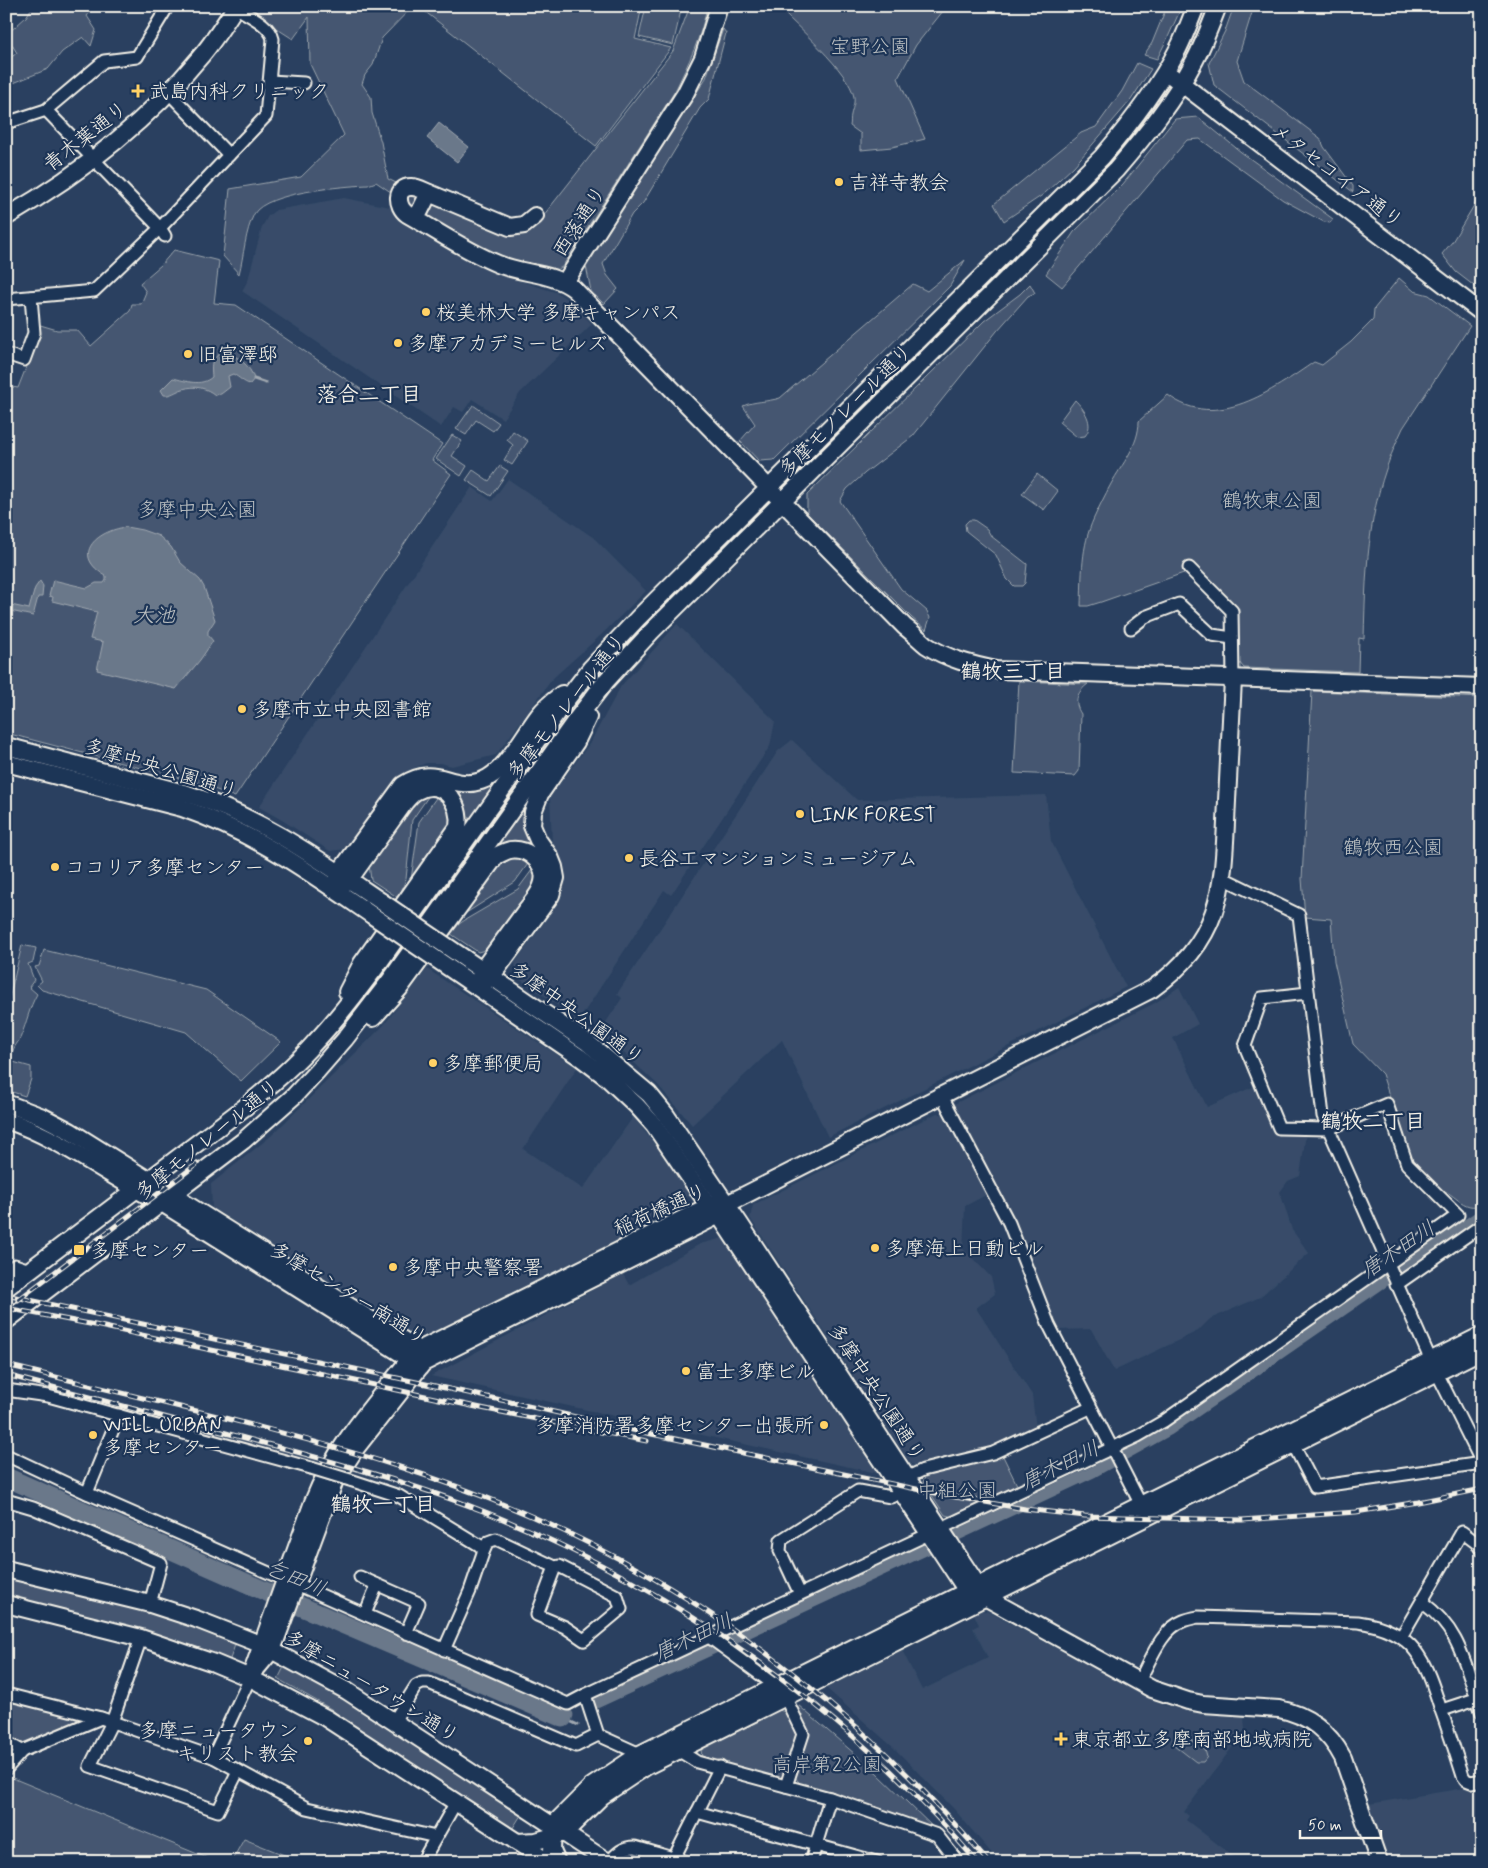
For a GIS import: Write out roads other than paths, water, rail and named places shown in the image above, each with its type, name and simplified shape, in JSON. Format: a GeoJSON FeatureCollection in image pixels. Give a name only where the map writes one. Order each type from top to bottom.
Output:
{"type":"FeatureCollection","features":[{"type":"Feature","properties":{"kind":"main road","name":"西落通り"},"geometry":{"type":"LineString","coordinates":[[719,6],[703,58],[685,94],[565,282],[576,291],[905,627],[926,644],[944,655],[969,664],[996,670],[1482,687]]}},
{"type":"Feature","properties":{"kind":"main road","name":"多摩モノレール通り"},"geometry":{"type":"LineString","coordinates":[[6,1288],[15,1267],[136,1190],[245,1107],[316,1042],[372,971],[560,708],[591,668],[768,488],[1102,157],[1146,102],[1165,72],[1178,49],[1196,6]]}},
{"type":"Feature","properties":{"kind":"main road","name":"多摩モノレール通り"},"geometry":{"type":"LineString","coordinates":[[6,1321],[168,1199],[262,1125],[294,1096],[345,1039],[388,982],[606,681],[651,632],[1116,170],[1162,114],[1182,83],[1200,51],[1218,6]]}},
{"type":"Feature","properties":{"kind":"main road","name":"青木葉通り"},"geometry":{"type":"LineString","coordinates":[[6,217],[39,198],[94,160],[134,127],[169,93],[202,55],[236,7]]}},
{"type":"Feature","properties":{"kind":"main road","name":"メタセコイア通り"},"geometry":{"type":"LineString","coordinates":[[1165,72],[1182,83],[1482,313]]}},
{"type":"Feature","properties":{"kind":"main road"},"geometry":{"type":"LineString","coordinates":[[535,216],[524,225],[510,227],[413,187],[409,187],[399,195],[400,207],[407,214],[480,256],[500,265],[565,282]]}},
{"type":"Feature","properties":{"kind":"main road"},"geometry":{"type":"LineString","coordinates":[[416,219],[428,193]]}},
{"type":"Feature","properties":{"kind":"main road"},"geometry":{"type":"LineString","coordinates":[[335,890],[403,784],[427,776],[436,776],[460,783],[483,780],[493,774],[509,757],[540,713],[591,668]]}},
{"type":"Feature","properties":{"kind":"main road","name":"稲荷橋通り"},"geometry":{"type":"LineString","coordinates":[[250,1678],[266,1647],[289,1586],[335,1480],[417,1357],[942,1096],[1152,989],[1171,976],[1199,944],[1211,922],[1223,878],[1233,679]]}},
{"type":"Feature","properties":{"kind":"main road"},"geometry":{"type":"LineString","coordinates":[[477,987],[551,895],[556,878],[554,867],[532,826],[533,812],[540,794],[576,742],[606,681]]}},
{"type":"Feature","properties":{"kind":"main road","name":"多摩中央公園通り"},"geometry":{"type":"LineString","coordinates":[[6,746],[215,802],[273,830],[344,877],[378,909],[459,965],[477,987],[606,1077],[637,1106],[718,1208],[854,1407],[976,1591]]}},
{"type":"Feature","properties":{"kind":"main road","name":"多摩中央公園通り"},"geometry":{"type":"LineString","coordinates":[[6,763],[182,808],[208,818],[264,844],[335,890],[378,909]]}},
{"type":"Feature","properties":{"kind":"main road"},"geometry":{"type":"LineString","coordinates":[[330,1026],[362,963],[458,827],[460,818],[453,798],[444,791],[434,787],[422,788],[414,792],[344,877]]}},
{"type":"Feature","properties":{"kind":"main road"},"geometry":{"type":"LineString","coordinates":[[345,1039],[374,1017],[399,989],[496,856],[510,850],[523,851],[535,858],[540,865],[544,881],[536,897],[487,974]]}},
{"type":"Feature","properties":{"kind":"main road","name":"多摩中央公園通り"},"geometry":{"type":"LineString","coordinates":[[459,965],[487,974],[588,1043],[649,1094],[678,1129],[718,1208]]}},
{"type":"Feature","properties":{"kind":"main road","name":"多摩センター南通り"},"geometry":{"type":"LineString","coordinates":[[6,1103],[56,1123],[149,1180],[168,1199],[417,1357]]}},
{"type":"Feature","properties":{"kind":"main road","name":"多摩センター南通り"},"geometry":{"type":"LineString","coordinates":[[6,1120],[36,1131],[61,1144],[136,1190],[168,1199]]}},
{"type":"Feature","properties":{"kind":"main road"},"geometry":{"type":"LineString","coordinates":[[976,1591],[1293,1444],[1434,1367],[1482,1335]]}},
{"type":"Feature","properties":{"kind":"main road"},"geometry":{"type":"LineString","coordinates":[[517,1842],[529,1842],[556,1832],[614,1787],[647,1766],[780,1692],[1141,1505],[1434,1367],[1482,1350]]}},
{"type":"Feature","properties":{"kind":"main road","name":"多摩ニュータウン通り"},"geometry":{"type":"LineString","coordinates":[[6,1569],[150,1604],[196,1619],[266,1647],[347,1691],[556,1832],[608,1862]]}},
{"type":"Feature","properties":{"kind":"main road"},"geometry":{"type":"LineString","coordinates":[[976,1591],[1152,1689],[1188,1701],[1218,1706],[1279,1708],[1292,1711],[1313,1722],[1336,1745],[1343,1758],[1379,1862]]}},
{"type":"Feature","properties":{"kind":"main road"},"geometry":{"type":"LineString","coordinates":[[6,1604],[141,1638],[214,1663],[250,1678],[326,1718],[548,1862]]}},
{"type":"Feature","properties":{"kind":"main road"},"geometry":{"type":"LineString","coordinates":[[557,1862],[552,1851],[556,1832],[592,1786],[640,1754],[780,1692]]}},
{"type":"Feature","properties":{"kind":"street"},"geometry":{"type":"LineString","coordinates":[[6,124],[46,110],[104,61],[137,57],[168,6]]}},
{"type":"Feature","properties":{"kind":"street"},"geometry":{"type":"LineString","coordinates":[[6,299],[94,291],[162,232],[229,155],[266,116],[272,33],[236,7]]}},
{"type":"Feature","properties":{"kind":"street"},"geometry":{"type":"LineString","coordinates":[[270,81],[304,83]]}},
{"type":"Feature","properties":{"kind":"street"},"geometry":{"type":"LineString","coordinates":[[169,93],[229,155]]}},
{"type":"Feature","properties":{"kind":"street"},"geometry":{"type":"LineString","coordinates":[[46,110],[162,232]]}},
{"type":"Feature","properties":{"kind":"street"},"geometry":{"type":"LineString","coordinates":[[6,354],[24,360],[34,333],[31,297]]}},
{"type":"Feature","properties":{"kind":"street"},"geometry":{"type":"LineString","coordinates":[[1189,568],[1232,611],[1233,679]]}},
{"type":"Feature","properties":{"kind":"street"},"geometry":{"type":"LineString","coordinates":[[1131,628],[1145,617],[1179,604],[1212,636],[1232,638]]}},
{"type":"Feature","properties":{"kind":"street"},"geometry":{"type":"LineString","coordinates":[[1223,878],[1299,915],[1323,1116],[1395,1283],[1434,1367],[1478,1445],[1482,1463],[1314,1487],[1293,1444]]}},
{"type":"Feature","properties":{"kind":"street"},"geometry":{"type":"LineString","coordinates":[[6,1455],[289,1586],[365,1614],[568,1704],[711,1639],[800,1594],[940,1539],[1113,1450],[1164,1421],[1388,1267],[1458,1215],[1407,1164],[1387,1104],[1328,1129],[1279,1128],[1245,1046],[1262,998],[1308,993]]}},
{"type":"Feature","properties":{"kind":"street"},"geometry":{"type":"LineString","coordinates":[[942,1096],[1010,1223],[1049,1325],[1141,1505]]}},
{"type":"Feature","properties":{"kind":"street"},"geometry":{"type":"LineString","coordinates":[[1395,1283],[1482,1225]]}},
{"type":"Feature","properties":{"kind":"street"},"geometry":{"type":"LineString","coordinates":[[6,1390],[48,1396],[311,1468],[399,1496],[479,1545],[484,1550]]}},
{"type":"Feature","properties":{"kind":"street"},"geometry":{"type":"LineString","coordinates":[[800,1594],[780,1551],[781,1540],[858,1491],[891,1497],[923,1470],[993,1454],[1090,1408]]}},
{"type":"Feature","properties":{"kind":"street"},"geometry":{"type":"LineString","coordinates":[[87,1493],[119,1416]]}},
{"type":"Feature","properties":{"kind":"street"},"geometry":{"type":"LineString","coordinates":[[6,1500],[33,1508],[161,1563],[150,1604]]}},
{"type":"Feature","properties":{"kind":"street"},"geometry":{"type":"LineString","coordinates":[[1401,1637],[1462,1532],[1478,1544],[1482,1550]]}},
{"type":"Feature","properties":{"kind":"street"},"geometry":{"type":"LineString","coordinates":[[444,1650],[470,1591],[484,1550],[488,1542],[496,1539],[555,1567],[559,1566],[616,1596],[621,1609],[584,1640],[565,1627],[536,1615],[555,1567]]}},
{"type":"Feature","properties":{"kind":"street"},"geometry":{"type":"LineString","coordinates":[[360,1577],[419,1603],[406,1632]]}},
{"type":"Feature","properties":{"kind":"street"},"geometry":{"type":"LineString","coordinates":[[365,1614],[377,1584]]}},
{"type":"Feature","properties":{"kind":"street"},"geometry":{"type":"LineString","coordinates":[[1422,1602],[1437,1612],[1455,1636],[1479,1698],[1482,1713]]}},
{"type":"Feature","properties":{"kind":"street"},"geometry":{"type":"LineString","coordinates":[[1139,1682],[1166,1634],[1183,1620],[1198,1617],[1358,1622],[1384,1628],[1401,1637],[1412,1647],[1426,1666],[1463,1776],[1466,1780],[1482,1780]]}},
{"type":"Feature","properties":{"kind":"street"},"geometry":{"type":"LineString","coordinates":[[141,1638],[106,1720],[90,1766],[218,1811],[238,1771]]}},
{"type":"Feature","properties":{"kind":"street"},"geometry":{"type":"LineString","coordinates":[[711,1639],[780,1692],[803,1734],[786,1786]]}},
{"type":"Feature","properties":{"kind":"street"},"geometry":{"type":"LineString","coordinates":[[213,1757],[250,1678]]}},
{"type":"Feature","properties":{"kind":"street"},"geometry":{"type":"LineString","coordinates":[[394,1721],[416,1686],[422,1683],[429,1683],[576,1746],[598,1735]]}},
{"type":"Feature","properties":{"kind":"street"},"geometry":{"type":"LineString","coordinates":[[6,1694],[106,1720],[213,1757],[307,1808],[436,1837]]}},
{"type":"Feature","properties":{"kind":"street"},"geometry":{"type":"LineString","coordinates":[[585,1695],[598,1735],[640,1754]]}},
{"type":"Feature","properties":{"kind":"street"},"geometry":{"type":"LineString","coordinates":[[1442,1710],[1479,1698]]}},
{"type":"Feature","properties":{"kind":"street"},"geometry":{"type":"LineString","coordinates":[[6,1769],[22,1751],[106,1720]]}},
{"type":"Feature","properties":{"kind":"street"},"geometry":{"type":"LineString","coordinates":[[6,1742],[22,1751]]}},
{"type":"Feature","properties":{"kind":"street"},"geometry":{"type":"LineString","coordinates":[[678,1750],[697,1762],[830,1798],[937,1835],[958,1862]]}},
{"type":"Feature","properties":{"kind":"street"},"geometry":{"type":"LineString","coordinates":[[674,1858],[720,1767]]}},
{"type":"Feature","properties":{"kind":"street"},"geometry":{"type":"LineString","coordinates":[[811,1862],[830,1798]]}},
{"type":"Feature","properties":{"kind":"street"},"geometry":{"type":"LineString","coordinates":[[422,1862],[456,1802]]}},
{"type":"Feature","properties":{"kind":"street"},"geometry":{"type":"LineString","coordinates":[[697,1812],[877,1862]]}},
{"type":"Feature","properties":{"kind":"street"},"geometry":{"type":"LineString","coordinates":[[608,1862],[618,1852],[628,1847],[635,1847],[686,1862]]}},
{"type":"Feature","properties":{"kind":"water"},"geometry":{"type":"Polygon","coordinates":[[[439,123],[469,147],[457,162],[427,138],[439,123]]]}},
{"type":"Feature","properties":{"kind":"water"},"geometry":{"type":"Polygon","coordinates":[[[224,352],[233,355],[246,365],[254,379],[250,384],[233,374],[228,376],[230,387],[221,394],[215,395],[205,389],[192,387],[164,395],[161,390],[173,378],[198,383],[208,380],[212,377],[212,362],[216,356],[224,352]]]}},
{"type":"Feature","properties":{"kind":"water","name":"大池"},"geometry":{"type":"Polygon","coordinates":[[[126,527],[159,536],[171,547],[180,562],[200,580],[215,620],[208,631],[208,635],[213,641],[176,689],[97,670],[103,642],[90,639],[97,612],[52,601],[53,597],[49,596],[53,580],[87,588],[96,583],[104,583],[106,576],[95,568],[90,560],[89,552],[91,545],[105,533],[126,527]]]}},
{"type":"Feature","properties":{"kind":"water"},"geometry":{"type":"Polygon","coordinates":[[[40,581],[43,586],[42,597],[38,597],[33,616],[6,610],[6,602],[29,609],[35,588],[40,581]]]}},
{"type":"Feature","properties":{"kind":"waterway"},"geometry":{"type":"LineString","coordinates":[[254,379],[266,383]]}},
{"type":"Feature","properties":{"kind":"waterway","name":"唐木田川"},"geometry":{"type":"LineString","coordinates":[[594,1704],[1093,1472],[1169,1430],[1482,1214]]}},
{"type":"Feature","properties":{"kind":"waterway","name":"乞田川"},"geometry":{"type":"LineString","coordinates":[[6,1477],[260,1589],[563,1718]]}},
{"type":"Feature","properties":{"kind":"waterway","name":"乞田川"},"geometry":{"type":"LineString","coordinates":[[563,1718],[568,1715]]}},
{"type":"Feature","properties":{"kind":"waterway"},"geometry":{"type":"LineString","coordinates":[[563,1718],[578,1725]]}},
{"type":"Feature","properties":{"kind":"railway"},"geometry":{"type":"LineString","coordinates":[[18,1300],[197,1164]]}},
{"type":"Feature","properties":{"kind":"railway"},"geometry":{"type":"LineString","coordinates":[[6,1295],[506,1401],[637,1431],[950,1496],[1025,1509],[1085,1516],[1242,1520],[1356,1512],[1482,1489]]}},
{"type":"Feature","properties":{"kind":"railway"},"geometry":{"type":"LineString","coordinates":[[6,1308],[647,1441]]}},
{"type":"Feature","properties":{"kind":"railway"},"geometry":{"type":"LineString","coordinates":[[6,1365],[209,1414],[392,1464],[525,1513],[568,1533],[627,1563],[685,1597],[795,1675],[897,1764],[944,1812],[988,1862]]}},
{"type":"Feature","properties":{"kind":"railway"},"geometry":{"type":"LineString","coordinates":[[6,1375],[288,1449],[386,1478],[483,1511],[553,1541],[621,1576],[688,1614],[751,1656],[813,1703],[871,1752],[926,1805],[977,1862]]}},
{"type":"Feature","properties":{"kind":"place","name":"武島内科クリニック"},"geometry":{"type":"Point","coordinates":[138,91]}},
{"type":"Feature","properties":{"kind":"place","name":"吉祥寺教会"},"geometry":{"type":"Point","coordinates":[839,182]}},
{"type":"Feature","properties":{"kind":"place","name":"桜美林大学 多摩キャンパス"},"geometry":{"type":"Point","coordinates":[426,312]}},
{"type":"Feature","properties":{"kind":"place","name":"多摩アカデミーヒルズ"},"geometry":{"type":"Point","coordinates":[398,343]}},
{"type":"Feature","properties":{"kind":"place","name":"旧富澤邸"},"geometry":{"type":"Point","coordinates":[188,354]}},
{"type":"Feature","properties":{"kind":"place","name":"多摩市立中央図書館"},"geometry":{"type":"Point","coordinates":[242,709]}},
{"type":"Feature","properties":{"kind":"place","name":"LINK FOREST"},"geometry":{"type":"Point","coordinates":[800,814]}},
{"type":"Feature","properties":{"kind":"place","name":"長谷工マンションミュージアム"},"geometry":{"type":"Point","coordinates":[629,858]}},
{"type":"Feature","properties":{"kind":"place","name":"ココリア多摩センター"},"geometry":{"type":"Point","coordinates":[55,867]}},
{"type":"Feature","properties":{"kind":"place","name":"多摩郵便局"},"geometry":{"type":"Point","coordinates":[433,1063]}},
{"type":"Feature","properties":{"kind":"place","name":"多摩海上日動ビル"},"geometry":{"type":"Point","coordinates":[875,1248]}},
{"type":"Feature","properties":{"kind":"place","name":"多摩センター"},"geometry":{"type":"Point","coordinates":[79,1250]}},
{"type":"Feature","properties":{"kind":"place","name":"多摩中央警察署"},"geometry":{"type":"Point","coordinates":[393,1267]}},
{"type":"Feature","properties":{"kind":"place","name":"富士多摩ビル"},"geometry":{"type":"Point","coordinates":[686,1371]}},
{"type":"Feature","properties":{"kind":"place","name":"多摩消防署多摩センター出張所"},"geometry":{"type":"Point","coordinates":[824,1425]}},
{"type":"Feature","properties":{"kind":"place","name":"WILL URBAN 多摩センター"},"geometry":{"type":"Point","coordinates":[93,1435]}},
{"type":"Feature","properties":{"kind":"place","name":"東京都立多摩南部地域病院"},"geometry":{"type":"Point","coordinates":[1061,1739]}},
{"type":"Feature","properties":{"kind":"place","name":"多摩ニュータウン キリスト教会"},"geometry":{"type":"Point","coordinates":[308,1741]}},
{"type":"Feature","properties":{"kind":"district","name":"落合二丁目"},"geometry":{"type":"Point","coordinates":[369,394]}},
{"type":"Feature","properties":{"kind":"district","name":"鶴牧三丁目"},"geometry":{"type":"Point","coordinates":[1013,671]}},
{"type":"Feature","properties":{"kind":"district","name":"鶴牧二丁目"},"geometry":{"type":"Point","coordinates":[1373,1121]}},
{"type":"Feature","properties":{"kind":"district","name":"鶴牧一丁目"},"geometry":{"type":"Point","coordinates":[383,1504]}},
{"type":"Feature","properties":{"kind":"park label","name":"宝野公園"},"geometry":{"type":"Point","coordinates":[870,46]}},
{"type":"Feature","properties":{"kind":"park label","name":"鶴牧東公園"},"geometry":{"type":"Point","coordinates":[1272,500]}},
{"type":"Feature","properties":{"kind":"park label","name":"多摩中央公園"},"geometry":{"type":"Point","coordinates":[197,509]}},
{"type":"Feature","properties":{"kind":"park label","name":"鶴牧西公園"},"geometry":{"type":"Point","coordinates":[1393,847]}},
{"type":"Feature","properties":{"kind":"park label","name":"中組公園"},"geometry":{"type":"Point","coordinates":[957,1490]}},
{"type":"Feature","properties":{"kind":"park label","name":"高岸第2公園"},"geometry":{"type":"Point","coordinates":[827,1764]}}]}
